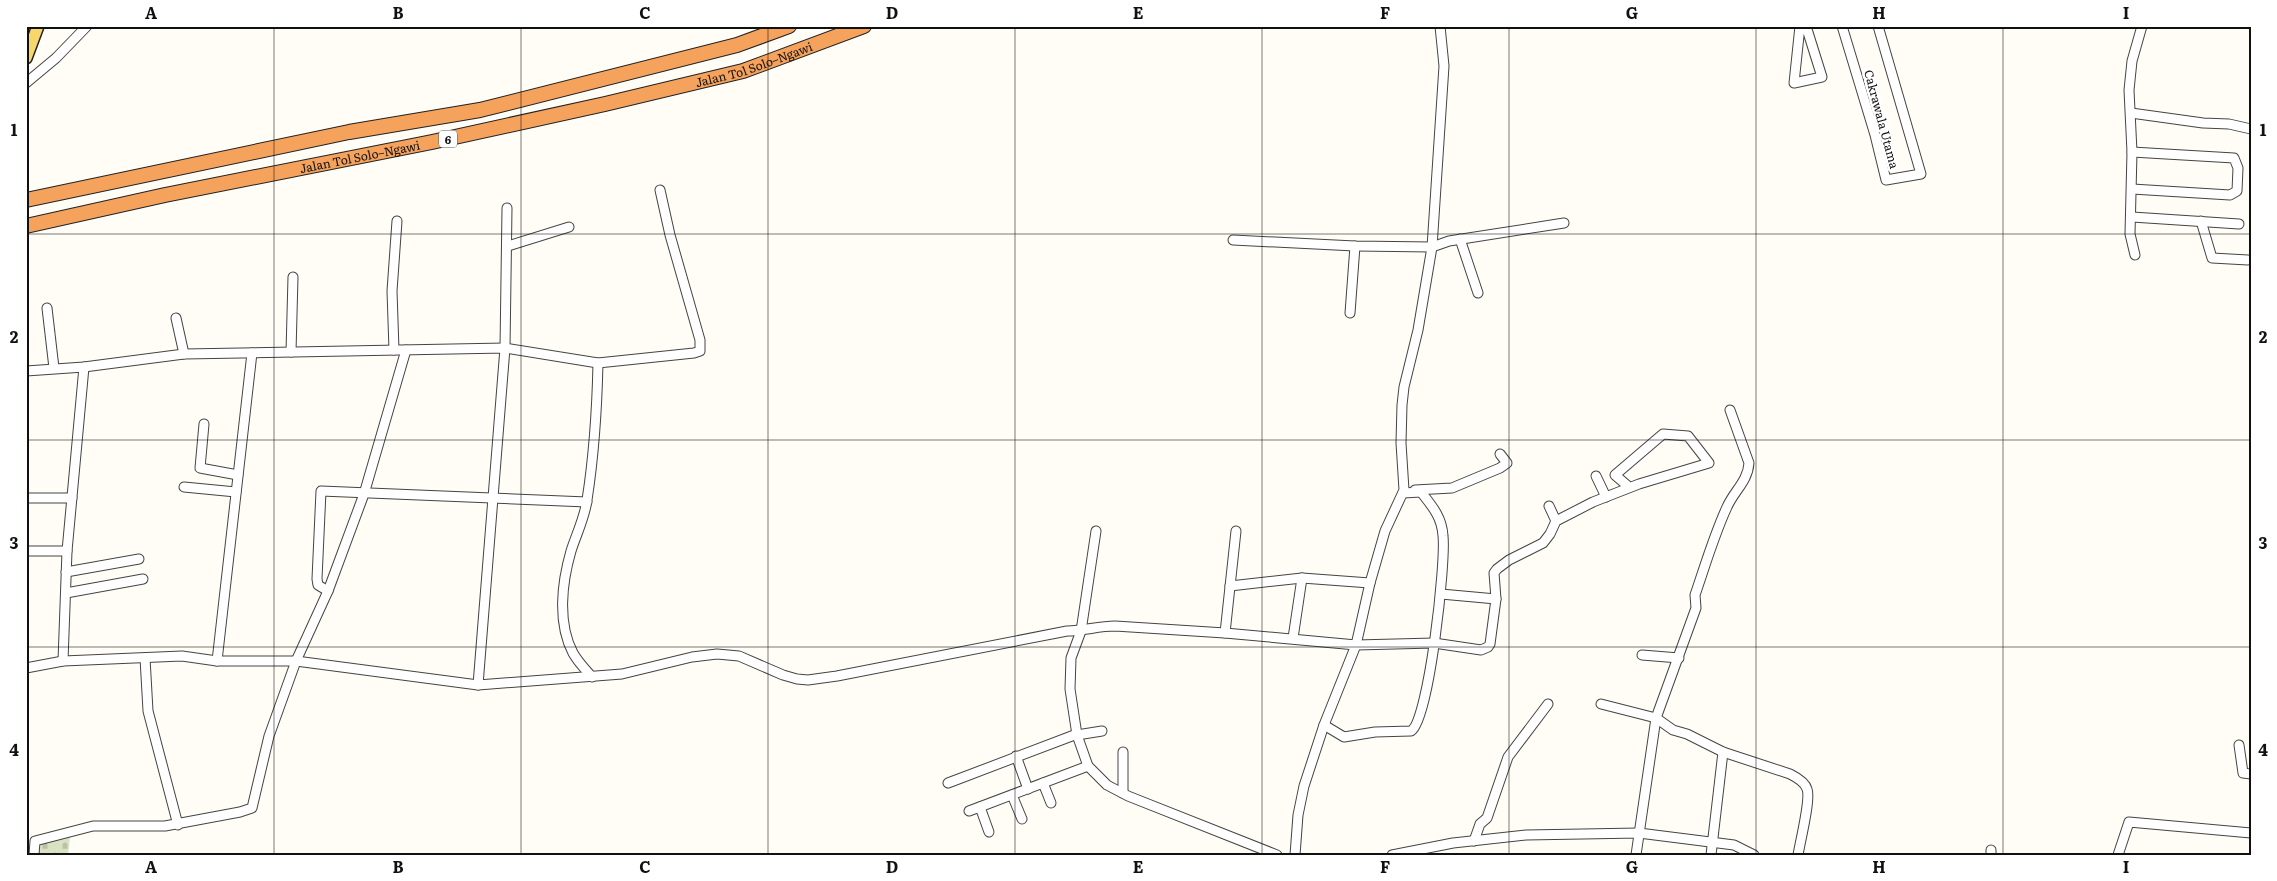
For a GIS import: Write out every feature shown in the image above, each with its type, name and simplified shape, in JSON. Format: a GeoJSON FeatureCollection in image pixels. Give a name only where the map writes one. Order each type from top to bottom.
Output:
{"type":"FeatureCollection","features":[{"type":"Feature","properties":{"kind":"highway","name":"Jalan Tol Solo–Ngawi"},"geometry":{"type":"LineString","coordinates":[[26,200],[349,132],[480,110],[737,45],[789,26]]}},
{"type":"Feature","properties":{"kind":"highway","name":"Jalan Tol Solo–Ngawi"},"geometry":{"type":"LineString","coordinates":[[26,226],[165,194],[432,142],[605,104],[743,71],[864,26]]}},
{"type":"Feature","properties":{"kind":"main road"},"geometry":{"type":"LineString","coordinates":[[26,58],[38,26]]}},
{"type":"Feature","properties":{"kind":"street"},"geometry":{"type":"LineString","coordinates":[[26,83],[56,58],[87,26]]}},
{"type":"Feature","properties":{"kind":"street"},"geometry":{"type":"LineString","coordinates":[[1295,855],[1300,801],[1324,725],[1356,644],[1384,531],[1404,492],[1401,443],[1402,394],[1418,330],[1432,247],[1444,66],[1440,26]]}},
{"type":"Feature","properties":{"kind":"street"},"geometry":{"type":"LineString","coordinates":[[1800,26],[1794,83],[1822,77],[1806,26]]}},
{"type":"Feature","properties":{"kind":"street","name":"Cakrawala Utama"},"geometry":{"type":"LineString","coordinates":[[1842,26],[1870,118],[1886,180],[1921,174],[1878,26]]}},
{"type":"Feature","properties":{"kind":"street"},"geometry":{"type":"LineString","coordinates":[[2135,254],[2130,234],[2132,218],[2132,152],[2129,90],[2132,60],[2142,26]]}},
{"type":"Feature","properties":{"kind":"street"},"geometry":{"type":"LineString","coordinates":[[2131,113],[2203,123],[2229,124],[2251,129]]}},
{"type":"Feature","properties":{"kind":"street"},"geometry":{"type":"LineString","coordinates":[[2132,152],[2234,158],[2238,168],[2236,191],[2230,194],[2132,188]]}},
{"type":"Feature","properties":{"kind":"street"},"geometry":{"type":"LineString","coordinates":[[26,371],[84,367],[184,354],[505,348],[598,363],[682,355],[700,351],[701,347],[670,235],[660,190]]}},
{"type":"Feature","properties":{"kind":"street"},"geometry":{"type":"LineString","coordinates":[[478,685],[505,348],[508,246],[507,208]]}},
{"type":"Feature","properties":{"kind":"street"},"geometry":{"type":"LineString","coordinates":[[2132,218],[2239,224]]}},
{"type":"Feature","properties":{"kind":"street"},"geometry":{"type":"LineString","coordinates":[[394,350],[392,292],[396,221]]}},
{"type":"Feature","properties":{"kind":"street"},"geometry":{"type":"LineString","coordinates":[[2201,221],[2212,258],[2248,260]]}},
{"type":"Feature","properties":{"kind":"street"},"geometry":{"type":"LineString","coordinates":[[1233,240],[1355,246],[1432,247],[1449,240],[1564,223]]}},
{"type":"Feature","properties":{"kind":"street"},"geometry":{"type":"LineString","coordinates":[[508,246],[569,227]]}},
{"type":"Feature","properties":{"kind":"street"},"geometry":{"type":"LineString","coordinates":[[1460,239],[1478,293]]}},
{"type":"Feature","properties":{"kind":"street"},"geometry":{"type":"LineString","coordinates":[[1350,313],[1355,246]]}},
{"type":"Feature","properties":{"kind":"street"},"geometry":{"type":"LineString","coordinates":[[291,352],[293,278]]}},
{"type":"Feature","properties":{"kind":"street"},"geometry":{"type":"LineString","coordinates":[[47,308],[54,368]]}},
{"type":"Feature","properties":{"kind":"street"},"geometry":{"type":"LineString","coordinates":[[176,318],[184,354]]}},
{"type":"Feature","properties":{"kind":"street"},"geometry":{"type":"LineString","coordinates":[[34,855],[30,843],[93,826],[178,824],[252,808],[269,736],[296,662],[328,591],[364,494],[406,350]]}},
{"type":"Feature","properties":{"kind":"street"},"geometry":{"type":"LineString","coordinates":[[217,661],[252,353]]}},
{"type":"Feature","properties":{"kind":"street"},"geometry":{"type":"LineString","coordinates":[[592,677],[579,662],[570,644],[563,600],[571,553],[587,502],[596,412],[598,363]]}},
{"type":"Feature","properties":{"kind":"street"},"geometry":{"type":"LineString","coordinates":[[63,661],[67,551],[84,367]]}},
{"type":"Feature","properties":{"kind":"street"},"geometry":{"type":"LineString","coordinates":[[1636,855],[1656,718],[1696,608],[1694,595],[1724,515],[1734,495],[1747,477],[1747,455],[1730,410]]}},
{"type":"Feature","properties":{"kind":"street"},"geometry":{"type":"LineString","coordinates":[[204,424],[200,468],[238,475]]}},
{"type":"Feature","properties":{"kind":"street"},"geometry":{"type":"LineString","coordinates":[[26,668],[63,661],[182,656],[217,661],[296,662],[478,685],[592,677],[645,670],[692,657],[718,654],[739,656],[797,679],[817,679],[1067,630],[1081,631],[1097,626],[1225,632],[1356,644],[1434,643],[1481,650],[1488,648],[1490,644],[1496,599],[1494,573],[1497,569],[1509,560],[1543,543],[1556,521],[1628,488],[1707,466],[1709,463],[1688,436],[1663,434],[1615,475],[1628,488]]}},
{"type":"Feature","properties":{"kind":"street"},"geometry":{"type":"LineString","coordinates":[[1404,492],[1452,488],[1505,466],[1507,463],[1500,454]]}},
{"type":"Feature","properties":{"kind":"street"},"geometry":{"type":"LineString","coordinates":[[1596,476],[1606,497]]}},
{"type":"Feature","properties":{"kind":"street"},"geometry":{"type":"LineString","coordinates":[[184,487],[236,492]]}},
{"type":"Feature","properties":{"kind":"street"},"geometry":{"type":"LineString","coordinates":[[328,591],[318,585],[317,579],[321,491],[492,500],[587,502]]}},
{"type":"Feature","properties":{"kind":"street"},"geometry":{"type":"LineString","coordinates":[[1324,725],[1344,738],[1375,732],[1399,733],[1414,730],[1419,720],[1434,643],[1444,537],[1441,521],[1421,492],[1404,492]]}},
{"type":"Feature","properties":{"kind":"street"},"geometry":{"type":"LineString","coordinates":[[26,498],[72,498]]}},
{"type":"Feature","properties":{"kind":"street"},"geometry":{"type":"LineString","coordinates":[[1549,506],[1556,521]]}},
{"type":"Feature","properties":{"kind":"street"},"geometry":{"type":"LineString","coordinates":[[1096,531],[1081,631],[1070,658],[1069,674],[1077,734],[1088,766],[1107,785],[1123,793],[1277,855]]}},
{"type":"Feature","properties":{"kind":"street"},"geometry":{"type":"LineString","coordinates":[[1225,632],[1236,531]]}},
{"type":"Feature","properties":{"kind":"street"},"geometry":{"type":"LineString","coordinates":[[26,551],[67,551]]}},
{"type":"Feature","properties":{"kind":"street"},"geometry":{"type":"LineString","coordinates":[[66,572],[139,559]]}},
{"type":"Feature","properties":{"kind":"street"},"geometry":{"type":"LineString","coordinates":[[1230,586],[1302,578],[1370,583]]}},
{"type":"Feature","properties":{"kind":"street"},"geometry":{"type":"LineString","coordinates":[[1293,638],[1302,578]]}},
{"type":"Feature","properties":{"kind":"street"},"geometry":{"type":"LineString","coordinates":[[66,592],[143,579]]}},
{"type":"Feature","properties":{"kind":"street"},"geometry":{"type":"LineString","coordinates":[[1440,594],[1496,599]]}},
{"type":"Feature","properties":{"kind":"street"},"geometry":{"type":"LineString","coordinates":[[1642,655],[1678,658]]}},
{"type":"Feature","properties":{"kind":"street"},"geometry":{"type":"LineString","coordinates":[[145,658],[148,711],[178,824]]}},
{"type":"Feature","properties":{"kind":"street"},"geometry":{"type":"LineString","coordinates":[[1474,841],[1480,824],[1487,818],[1508,756],[1548,704]]}},
{"type":"Feature","properties":{"kind":"street"},"geometry":{"type":"LineString","coordinates":[[1601,704],[1656,718],[1673,730],[1687,734],[1723,752],[1790,774],[1800,780],[1807,789],[1808,802],[1798,855]]}},
{"type":"Feature","properties":{"kind":"street"},"geometry":{"type":"LineString","coordinates":[[948,783],[1077,734],[1102,731]]}},
{"type":"Feature","properties":{"kind":"street"},"geometry":{"type":"LineString","coordinates":[[2240,745],[2243,774],[2251,774]]}},
{"type":"Feature","properties":{"kind":"street"},"geometry":{"type":"LineString","coordinates":[[1123,752],[1123,793]]}},
{"type":"Feature","properties":{"kind":"street"},"geometry":{"type":"LineString","coordinates":[[1711,855],[1723,752]]}},
{"type":"Feature","properties":{"kind":"street"},"geometry":{"type":"LineString","coordinates":[[1016,756],[1028,789]]}},
{"type":"Feature","properties":{"kind":"street"},"geometry":{"type":"LineString","coordinates":[[969,812],[1088,766]]}},
{"type":"Feature","properties":{"kind":"street"},"geometry":{"type":"LineString","coordinates":[[1044,783],[1051,803]]}},
{"type":"Feature","properties":{"kind":"street"},"geometry":{"type":"LineString","coordinates":[[1012,795],[1022,819]]}},
{"type":"Feature","properties":{"kind":"street"},"geometry":{"type":"LineString","coordinates":[[980,807],[989,832]]}},
{"type":"Feature","properties":{"kind":"street"},"geometry":{"type":"LineString","coordinates":[[2118,855],[2129,822],[2251,834]]}},
{"type":"Feature","properties":{"kind":"street"},"geometry":{"type":"LineString","coordinates":[[1392,855],[1474,841],[1526,835],[1639,833],[1734,844],[1754,855]]}},
{"type":"Feature","properties":{"kind":"green space"},"geometry":{"type":"Polygon","coordinates":[[[70,837],[68,855],[38,855],[38,843],[70,837]]]}}]}
